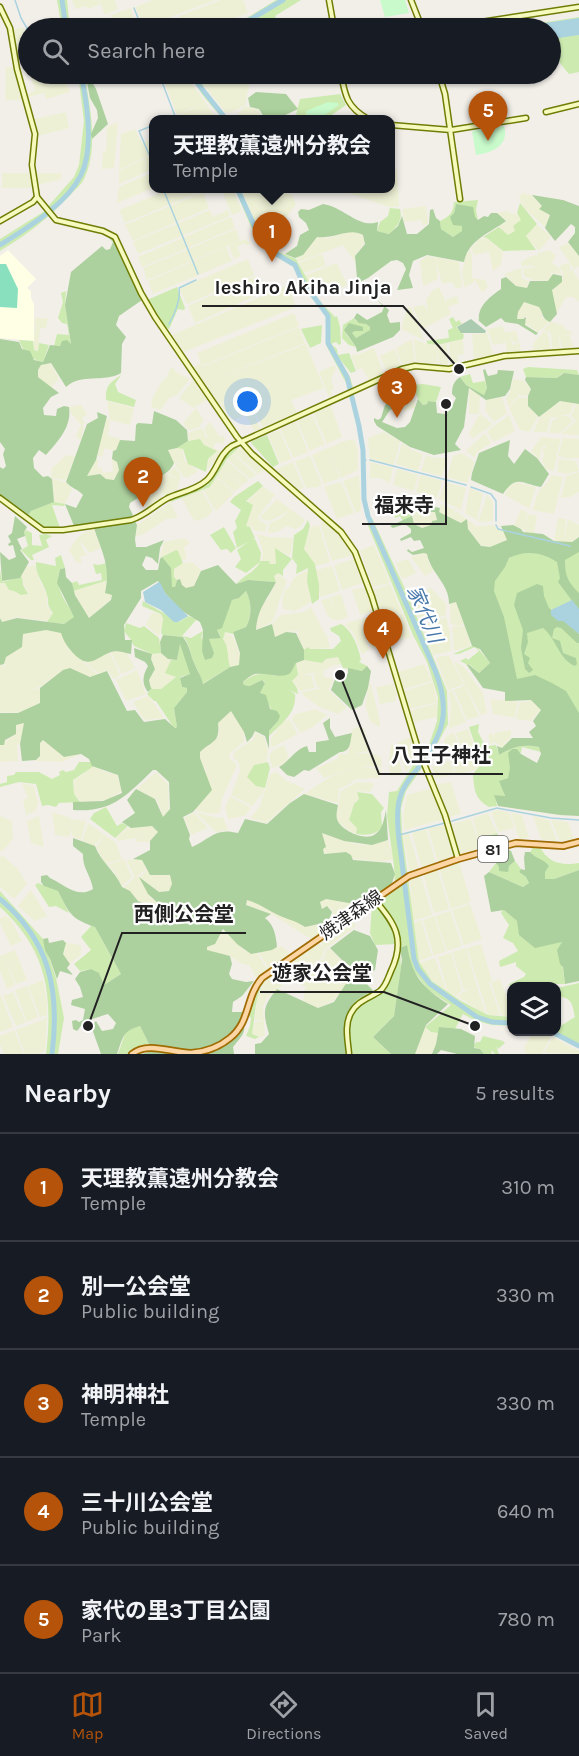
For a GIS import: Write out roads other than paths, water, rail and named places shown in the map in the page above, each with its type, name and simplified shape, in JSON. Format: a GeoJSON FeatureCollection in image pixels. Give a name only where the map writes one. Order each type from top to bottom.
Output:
{"type":"FeatureCollection","features":[{"type":"Feature","properties":{"kind":"main road","name":"焼津森線"},"geometry":{"type":"LineString","coordinates":[[132,1054],[144,1048],[197,1052],[224,1042],[242,1026],[251,994],[262,978],[409,876],[458,858],[516,843],[563,846],[579,842]]}},
{"type":"Feature","properties":{"kind":"street"},"geometry":{"type":"LineString","coordinates":[[329,0],[332,18]]}},
{"type":"Feature","properties":{"kind":"street"},"geometry":{"type":"LineString","coordinates":[[411,0],[418,18]]}},
{"type":"Feature","properties":{"kind":"street"},"geometry":{"type":"LineString","coordinates":[[0,7],[10,28],[18,73]]}},
{"type":"Feature","properties":{"kind":"street"},"geometry":{"type":"LineString","coordinates":[[507,18],[579,7]]}},
{"type":"Feature","properties":{"kind":"street"},"geometry":{"type":"LineString","coordinates":[[21,84],[35,134],[32,165],[37,197],[45,209],[60,221],[103,231],[115,237],[155,317],[241,441],[252,454],[341,532],[352,546],[372,597],[423,760],[445,815],[458,858]]}},
{"type":"Feature","properties":{"kind":"street"},"geometry":{"type":"LineString","coordinates":[[344,84],[349,103],[361,115]]}},
{"type":"Feature","properties":{"kind":"street"},"geometry":{"type":"LineString","coordinates":[[442,84],[460,199]]}},
{"type":"Feature","properties":{"kind":"street"},"geometry":{"type":"LineString","coordinates":[[546,112],[579,104]]}},
{"type":"Feature","properties":{"kind":"street"},"geometry":{"type":"LineString","coordinates":[[395,126],[451,130],[526,118]]}},
{"type":"Feature","properties":{"kind":"street"},"geometry":{"type":"LineString","coordinates":[[0,221],[33,202],[37,197]]}},
{"type":"Feature","properties":{"kind":"street"},"geometry":{"type":"LineString","coordinates":[[0,498],[43,530],[63,530],[131,520],[169,498],[201,485],[209,479],[229,447],[402,369],[412,366],[445,369],[504,356],[579,351]]}},
{"type":"Feature","properties":{"kind":"street"},"geometry":{"type":"LineString","coordinates":[[348,1054],[347,1026],[351,1012],[360,1002],[382,989],[396,961],[396,929],[374,899]]}},
{"type":"Feature","properties":{"kind":"water"},"geometry":{"type":"Polygon","coordinates":[[[579,18],[579,35],[561,38],[561,21],[579,18]]]}},
{"type":"Feature","properties":{"kind":"water"},"geometry":{"type":"Polygon","coordinates":[[[159,582],[165,593],[188,616],[174,622],[161,610],[145,602],[143,592],[159,582]]]}},
{"type":"Feature","properties":{"kind":"water"},"geometry":{"type":"Polygon","coordinates":[[[572,600],[579,609],[579,634],[551,615],[551,610],[572,600]]]}},
{"type":"Feature","properties":{"kind":"waterway"},"geometry":{"type":"LineString","coordinates":[[15,0],[21,18]]}},
{"type":"Feature","properties":{"kind":"waterway"},"geometry":{"type":"LineString","coordinates":[[62,0],[65,18]]}},
{"type":"Feature","properties":{"kind":"waterway","name":"家代川"},"geometry":{"type":"LineString","coordinates":[[253,18],[283,0]]}},
{"type":"Feature","properties":{"kind":"waterway"},"geometry":{"type":"LineString","coordinates":[[134,8],[138,18]]}},
{"type":"Feature","properties":{"kind":"waterway"},"geometry":{"type":"LineString","coordinates":[[0,245],[56,206],[81,175],[85,164],[88,139],[83,84]]}},
{"type":"Feature","properties":{"kind":"waterway"},"geometry":{"type":"LineString","coordinates":[[163,84],[175,115]]}},
{"type":"Feature","properties":{"kind":"waterway","name":"家代川"},"geometry":{"type":"LineString","coordinates":[[198,84],[223,115]]}},
{"type":"Feature","properties":{"kind":"waterway"},"geometry":{"type":"LineString","coordinates":[[149,127],[139,131],[149,154]]}},
{"type":"Feature","properties":{"kind":"waterway"},"geometry":{"type":"LineString","coordinates":[[165,193],[198,274]]}},
{"type":"Feature","properties":{"kind":"waterway","name":"家代川"},"geometry":{"type":"LineString","coordinates":[[239,193],[258,234],[273,252],[295,265],[301,279],[328,316],[328,343],[347,377],[359,426],[363,450],[364,499],[368,516],[435,670],[443,698],[444,710],[439,733],[427,756],[405,786],[398,808],[398,836],[414,959],[418,969],[430,984],[477,1017],[492,1022],[507,1023]]}},
{"type":"Feature","properties":{"kind":"waterway"},"geometry":{"type":"LineString","coordinates":[[169,324],[178,302],[179,288],[196,280]]}},
{"type":"Feature","properties":{"kind":"waterway"},"geometry":{"type":"LineString","coordinates":[[370,460],[466,485]]}},
{"type":"Feature","properties":{"kind":"waterway"},"geometry":{"type":"LineString","coordinates":[[471,487],[491,494],[496,501],[496,521]]}},
{"type":"Feature","properties":{"kind":"waterway"},"geometry":{"type":"LineString","coordinates":[[496,525],[498,529],[570,546]]}},
{"type":"Feature","properties":{"kind":"waterway"},"geometry":{"type":"LineString","coordinates":[[452,821],[497,808],[551,818],[579,820]]}},
{"type":"Feature","properties":{"kind":"waterway"},"geometry":{"type":"LineString","coordinates":[[399,835],[445,823]]}},
{"type":"Feature","properties":{"kind":"waterway"},"geometry":{"type":"LineString","coordinates":[[0,899],[17,915],[30,932],[41,950],[48,969],[54,1009],[52,1054]]}},
{"type":"Feature","properties":{"kind":"waterway","name":"家代川"},"geometry":{"type":"LineString","coordinates":[[560,1036],[579,1046]]}},
{"type":"Feature","properties":{"kind":"place","name":"家代の里3丁目公園"},"geometry":{"type":"Point","coordinates":[488,141]}},
{"type":"Feature","properties":{"kind":"place","name":"天理教薫遠州分教会"},"geometry":{"type":"Point","coordinates":[272,262]}},
{"type":"Feature","properties":{"kind":"place","name":"Ieshiro Akiha Jinja"},"geometry":{"type":"Point","coordinates":[459,369]}},
{"type":"Feature","properties":{"kind":"place","name":"福来寺"},"geometry":{"type":"Point","coordinates":[446,404]}},
{"type":"Feature","properties":{"kind":"place","name":"神明神社"},"geometry":{"type":"Point","coordinates":[397,418]}},
{"type":"Feature","properties":{"kind":"place","name":"別一公会堂"},"geometry":{"type":"Point","coordinates":[143,507]}},
{"type":"Feature","properties":{"kind":"place","name":"三十川公会堂"},"geometry":{"type":"Point","coordinates":[383,659]}},
{"type":"Feature","properties":{"kind":"place","name":"八王子神社"},"geometry":{"type":"Point","coordinates":[340,675]}},
{"type":"Feature","properties":{"kind":"place","name":"西側公会堂"},"geometry":{"type":"Point","coordinates":[88,1026]}},
{"type":"Feature","properties":{"kind":"place","name":"遊家公会堂"},"geometry":{"type":"Point","coordinates":[475,1026]}}]}
